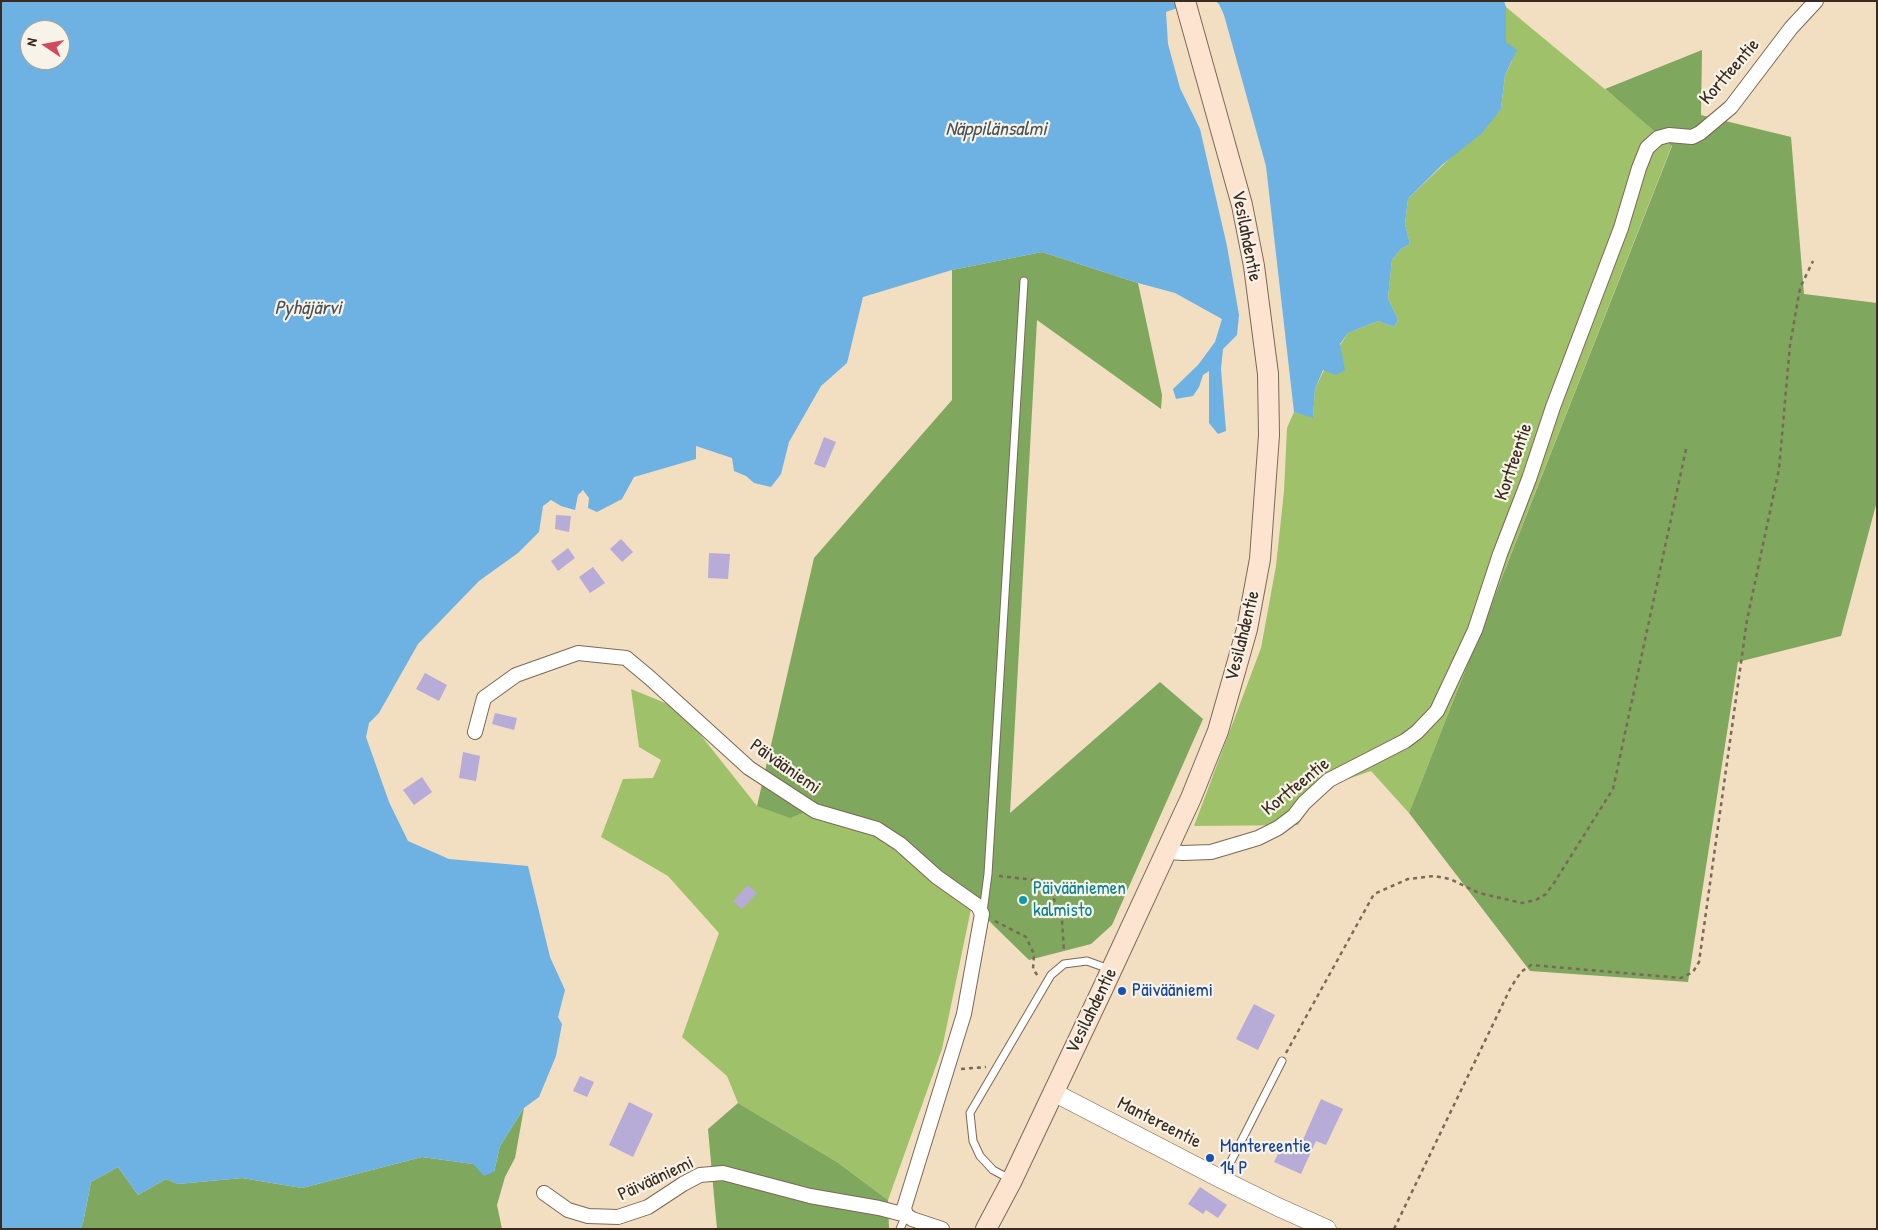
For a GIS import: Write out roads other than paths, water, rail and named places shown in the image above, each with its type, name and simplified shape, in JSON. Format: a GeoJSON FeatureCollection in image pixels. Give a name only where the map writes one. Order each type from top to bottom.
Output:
{"type":"FeatureCollection","features":[{"type":"Feature","properties":{"kind":"main road","name":"Vesilahdentie"},"geometry":{"type":"LineString","coordinates":[[986,1229],[1012,1180],[1168,852],[1218,730],[1247,629],[1260,559],[1269,434],[1268,374],[1254,266],[1242,205],[1185,1]]}},
{"type":"Feature","properties":{"kind":"street","name":"Kortteentie"},"geometry":{"type":"LineString","coordinates":[[1168,852],[1211,852],[1258,838],[1278,828],[1294,816],[1304,803],[1329,780],[1405,741],[1417,732],[1437,711],[1475,630],[1500,554],[1621,228],[1639,168],[1648,148],[1658,138],[1669,135],[1692,137],[1700,133],[1731,107],[1791,28],[1816,1]]}},
{"type":"Feature","properties":{"kind":"street","name":"Päivääniemi"},"geometry":{"type":"LineString","coordinates":[[474,732],[484,698],[516,675],[578,653],[626,658],[748,768],[815,811],[877,829],[900,844],[937,877],[978,906],[982,914]]}},
{"type":"Feature","properties":{"kind":"street"},"geometry":{"type":"LineString","coordinates":[[906,1215],[904,1208],[948,1071],[964,1014],[982,914]]}},
{"type":"Feature","properties":{"kind":"street","name":"Mantereentie"},"geometry":{"type":"LineString","coordinates":[[1053,1092],[1278,1208],[1327,1229]]}},
{"type":"Feature","properties":{"kind":"street","name":"Päivääniemi"},"geometry":{"type":"LineString","coordinates":[[544,1193],[568,1210],[588,1216],[618,1218],[648,1207],[700,1175],[723,1173],[810,1196],[880,1208],[906,1215],[912,1219],[942,1229]]}},
{"type":"Feature","properties":{"kind":"lane"},"geometry":{"type":"LineString","coordinates":[[982,914],[988,874],[1024,281]]}},
{"type":"Feature","properties":{"kind":"lane"},"geometry":{"type":"LineString","coordinates":[[1012,1180],[993,1170],[980,1156],[973,1141],[970,1114],[1051,975],[1064,964],[1087,962],[1112,970]]}},
{"type":"Feature","properties":{"kind":"lane"},"geometry":{"type":"LineString","coordinates":[[1222,1179],[1282,1061]]}},
{"type":"Feature","properties":{"kind":"lane"},"geometry":{"type":"LineString","coordinates":[[900,1229],[906,1215]]}},
{"type":"Feature","properties":{"kind":"water","name":"Pyhäjärvi"},"geometry":{"type":"Polygon","coordinates":[[[1,1],[1197,1],[1166,12],[1168,44],[1180,88],[1200,129],[1227,246],[1239,315],[1237,335],[1223,349],[1221,369],[1226,431],[1218,434],[1209,423],[1209,371],[1203,375],[1199,387],[1193,396],[1176,399],[1173,389],[1198,365],[1215,342],[1222,319],[1175,293],[1042,252],[952,270],[863,297],[847,363],[821,386],[789,442],[781,474],[771,487],[754,483],[746,476],[734,471],[732,458],[696,446],[696,459],[634,477],[622,499],[597,512],[588,508],[589,498],[583,490],[578,495],[575,510],[561,506],[551,500],[543,506],[539,532],[518,553],[479,581],[418,644],[379,713],[369,723],[366,737],[389,802],[408,841],[449,859],[528,866],[550,957],[565,990],[558,1017],[562,1024],[556,1056],[539,1097],[524,1108],[500,1146],[494,1172],[484,1176],[473,1164],[422,1157],[302,1188],[242,1178],[178,1184],[166,1179],[138,1195],[118,1167],[91,1182],[83,1223],[80,1229],[1,1229],[1,1]]]}},
{"type":"Feature","properties":{"kind":"water"},"geometry":{"type":"Polygon","coordinates":[[[1215,1],[1504,1],[1506,7],[1506,42],[1517,50],[1505,75],[1501,109],[1482,133],[1442,165],[1408,199],[1405,224],[1410,244],[1401,249],[1392,260],[1388,298],[1398,320],[1394,327],[1378,321],[1348,333],[1340,344],[1345,370],[1336,375],[1323,370],[1315,389],[1313,418],[1294,412],[1266,166],[1224,15],[1219,4],[1215,1]]]}},
{"type":"Feature","properties":{"kind":"place","name":"Päivääniemen kalmisto"},"geometry":{"type":"Point","coordinates":[1023,900]}},
{"type":"Feature","properties":{"kind":"place","name":"Päivääniemi"},"geometry":{"type":"Point","coordinates":[1122,991]}},
{"type":"Feature","properties":{"kind":"place","name":"Mantereentie 14 P"},"geometry":{"type":"Point","coordinates":[1210,1158]}},
{"type":"Feature","properties":{"kind":"water label","name":"Näppilänsalmi"},"geometry":{"type":"Point","coordinates":[996,130]}}]}
